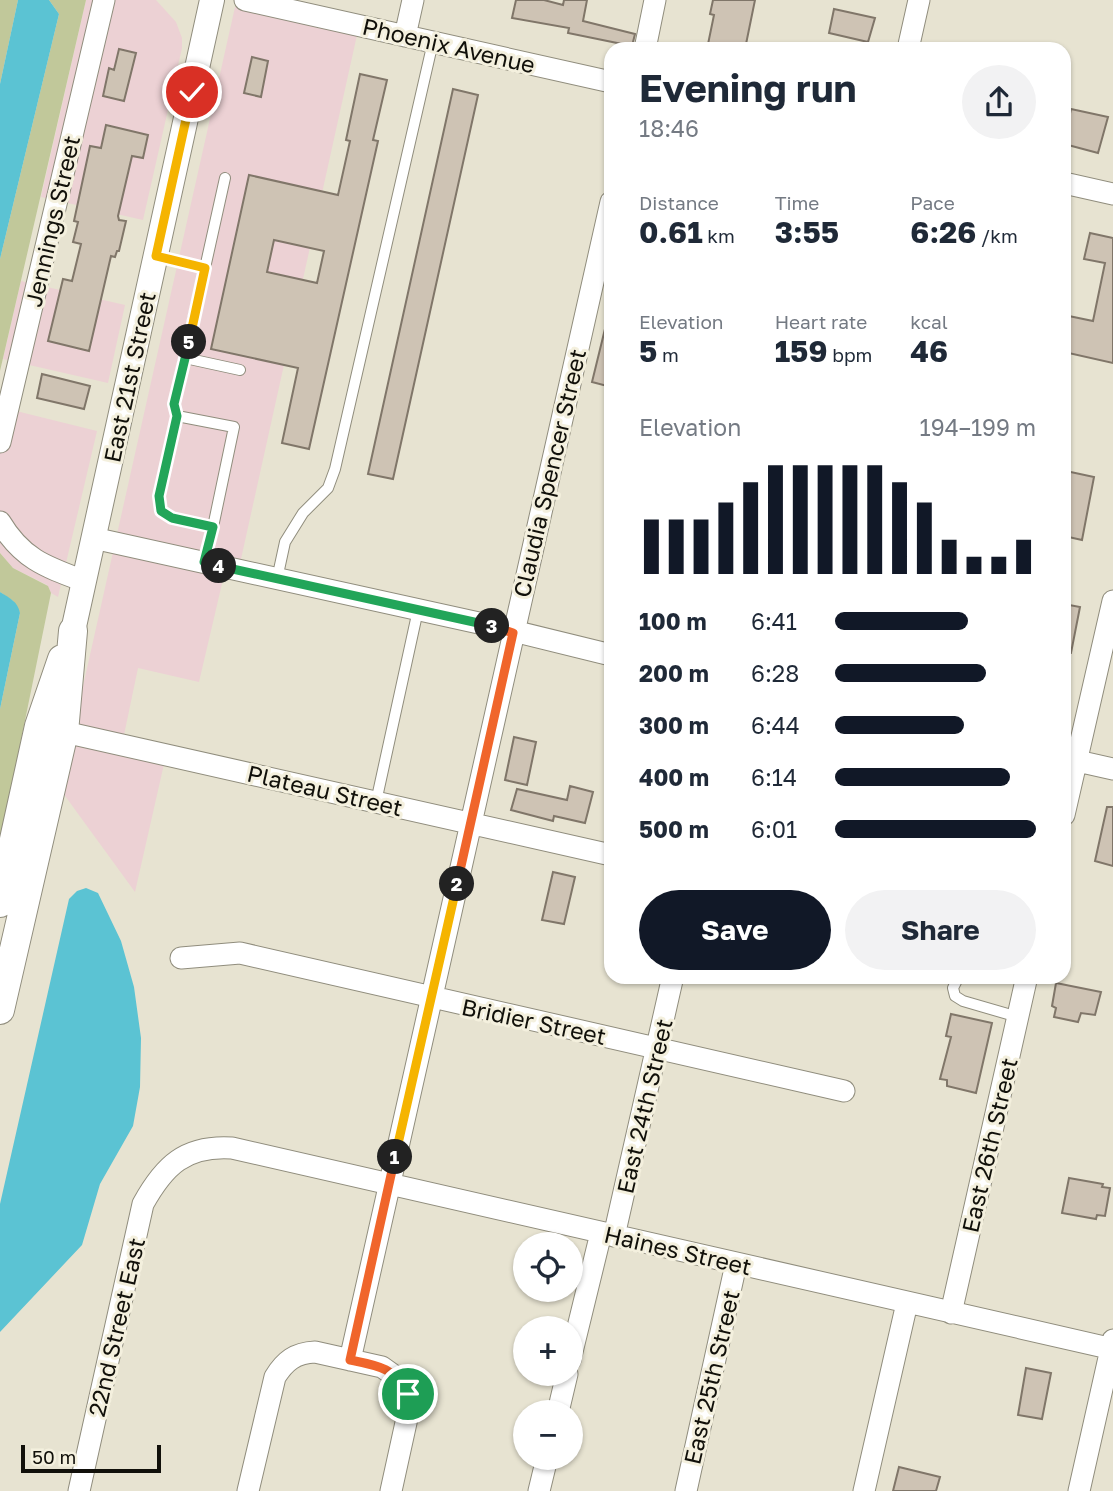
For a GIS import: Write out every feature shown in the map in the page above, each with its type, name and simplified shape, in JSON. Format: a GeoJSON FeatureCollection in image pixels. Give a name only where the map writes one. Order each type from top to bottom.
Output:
{"type":"FeatureCollection","features":[{"type":"Feature","properties":{"kind":"main road","name":"East 21st Street"},"geometry":{"type":"LineString","coordinates":[[0,1010],[51,729],[73,631]]}},
{"type":"Feature","properties":{"kind":"main road","name":"East 21st Street"},"geometry":{"type":"LineString","coordinates":[[0,903],[51,729]]}},
{"type":"Feature","properties":{"kind":"street","name":"Jennings Street"},"geometry":{"type":"LineString","coordinates":[[0,442],[104,0]]}},
{"type":"Feature","properties":{"kind":"street","name":"East 21st Street"},"geometry":{"type":"LineString","coordinates":[[73,631],[212,0]]}},
{"type":"Feature","properties":{"kind":"street","name":"Phoenix Avenue"},"geometry":{"type":"LineString","coordinates":[[245,0],[604,80]]}},
{"type":"Feature","properties":{"kind":"street"},"geometry":{"type":"LineString","coordinates":[[405,36],[413,0]]}},
{"type":"Feature","properties":{"kind":"street"},"geometry":{"type":"LineString","coordinates":[[646,42],[655,0]]}},
{"type":"Feature","properties":{"kind":"street"},"geometry":{"type":"LineString","coordinates":[[910,42],[919,0]]}},
{"type":"Feature","properties":{"kind":"street"},"geometry":{"type":"LineString","coordinates":[[1071,185],[1113,194]]}},
{"type":"Feature","properties":{"kind":"street","name":"Claudia Spencer Street"},"geometry":{"type":"LineString","coordinates":[[350,1360],[604,233]]}},
{"type":"Feature","properties":{"kind":"street"},"geometry":{"type":"LineString","coordinates":[[0,522],[10,539],[27,556],[45,566],[84,580]]}},
{"type":"Feature","properties":{"kind":"street"},"geometry":{"type":"LineString","coordinates":[[93,538],[497,627],[604,653]]}},
{"type":"Feature","properties":{"kind":"street"},"geometry":{"type":"LineString","coordinates":[[1071,756],[1113,601]]}},
{"type":"Feature","properties":{"kind":"street","name":"Plateau Street"},"geometry":{"type":"LineString","coordinates":[[51,729],[604,853]]}},
{"type":"Feature","properties":{"kind":"street"},"geometry":{"type":"LineString","coordinates":[[1071,760],[1113,769]]}},
{"type":"Feature","properties":{"kind":"street","name":"Bridier Street"},"geometry":{"type":"LineString","coordinates":[[181,958],[240,953],[431,999],[844,1091]]}},
{"type":"Feature","properties":{"kind":"street","name":"East 24th Street"},"geometry":{"type":"LineString","coordinates":[[583,1317],[608,1234],[671,984]]}},
{"type":"Feature","properties":{"kind":"street","name":"East 26th Street"},"geometry":{"type":"LineString","coordinates":[[951,1313],[1025,984]]}},
{"type":"Feature","properties":{"kind":"street","name":"Haines Street"},"geometry":{"type":"LineString","coordinates":[[143,1205],[157,1179],[173,1163],[195,1152],[215,1147],[232,1148],[951,1313],[1112,1346]]}},
{"type":"Feature","properties":{"kind":"street","name":"22nd Street East"},"geometry":{"type":"LineString","coordinates":[[79,1491],[143,1205]]}},
{"type":"Feature","properties":{"kind":"street","name":"East 25th Street"},"geometry":{"type":"LineString","coordinates":[[686,1491],[737,1264]]}},
{"type":"Feature","properties":{"kind":"street"},"geometry":{"type":"LineString","coordinates":[[864,1491],[907,1303]]}},
{"type":"Feature","properties":{"kind":"street"},"geometry":{"type":"LineString","coordinates":[[1079,1491],[1112,1346]]}},
{"type":"Feature","properties":{"kind":"street"},"geometry":{"type":"LineString","coordinates":[[248,1491],[275,1377],[282,1365],[303,1352],[315,1352],[382,1367],[403,1382],[408,1394],[409,1409],[391,1491]]}},
{"type":"Feature","properties":{"kind":"street"},"geometry":{"type":"LineString","coordinates":[[539,1491],[544,1470]]}},
{"type":"Feature","properties":{"kind":"lane"},"geometry":{"type":"LineString","coordinates":[[276,579],[285,542],[303,513],[328,488],[335,468],[433,42]]}},
{"type":"Feature","properties":{"kind":"lane"},"geometry":{"type":"LineString","coordinates":[[213,527],[172,518],[161,511],[159,496],[177,416],[174,404],[225,178]]}},
{"type":"Feature","properties":{"kind":"lane"},"geometry":{"type":"LineString","coordinates":[[156,256],[205,268]]}},
{"type":"Feature","properties":{"kind":"lane"},"geometry":{"type":"LineString","coordinates":[[185,358],[240,370]]}},
{"type":"Feature","properties":{"kind":"lane"},"geometry":{"type":"LineString","coordinates":[[177,416],[234,427],[204,562]]}},
{"type":"Feature","properties":{"kind":"lane"},"geometry":{"type":"LineString","coordinates":[[376,802],[418,610]]}},
{"type":"Feature","properties":{"kind":"lane"},"geometry":{"type":"LineString","coordinates":[[955,984],[955,996],[963,1001],[1018,1017]]}},
{"type":"Feature","properties":{"kind":"shaded area"},"geometry":{"type":"Polygon","coordinates":[[[86,0],[156,0],[176,22],[182,38],[143,220],[41,197],[86,0]]]}},
{"type":"Feature","properties":{"kind":"shaded area"},"geometry":{"type":"Polygon","coordinates":[[[235,7],[357,35],[241,559],[228,558],[199,682],[138,668],[120,754],[164,764],[135,892],[60,789],[235,7]]]}},
{"type":"Feature","properties":{"kind":"shaded area"},"geometry":{"type":"Polygon","coordinates":[[[21,281],[125,305],[108,383],[3,359],[21,281]]]}},
{"type":"Feature","properties":{"kind":"shaded area"},"geometry":{"type":"Polygon","coordinates":[[[0,407],[97,431],[58,597],[51,593],[47,585],[13,568],[0,553],[0,407]]]}},
{"type":"Feature","properties":{"kind":"green space"},"geometry":{"type":"Polygon","coordinates":[[[0,0],[18,0],[0,84],[0,0]]]}},
{"type":"Feature","properties":{"kind":"green space"},"geometry":{"type":"Polygon","coordinates":[[[49,0],[86,0],[0,371],[0,259],[59,14],[49,0]]]}},
{"type":"Feature","properties":{"kind":"green space"},"geometry":{"type":"Polygon","coordinates":[[[0,553],[13,568],[48,586],[51,593],[0,843],[0,709],[20,613],[13,601],[0,592],[0,553]]]}},
{"type":"Feature","properties":{"kind":"water"},"geometry":{"type":"Polygon","coordinates":[[[18,0],[49,0],[59,14],[0,259],[0,84],[18,0]]]}},
{"type":"Feature","properties":{"kind":"water"},"geometry":{"type":"Polygon","coordinates":[[[0,592],[15,603],[20,613],[0,709],[0,592]]]}},
{"type":"Feature","properties":{"kind":"water"},"geometry":{"type":"Polygon","coordinates":[[[86,888],[98,893],[121,941],[134,987],[141,1038],[140,1087],[133,1126],[100,1184],[82,1245],[0,1332],[0,1204],[69,899],[77,891],[86,888]]]}},
{"type":"Feature","properties":{"kind":"building"},"geometry":{"type":"Polygon","coordinates":[[[516,0],[544,0],[563,5],[564,0],[587,0],[583,21],[635,34],[633,42],[612,42],[568,33],[569,28],[512,18],[516,0]]]}},
{"type":"Feature","properties":{"kind":"building"},"geometry":{"type":"Polygon","coordinates":[[[713,0],[755,0],[746,42],[708,42],[714,15],[710,14],[713,0]]]}},
{"type":"Feature","properties":{"kind":"building"},"geometry":{"type":"Polygon","coordinates":[[[834,9],[875,18],[868,42],[829,33],[834,9]]]}},
{"type":"Feature","properties":{"kind":"building"},"geometry":{"type":"Polygon","coordinates":[[[119,49],[136,53],[124,101],[103,96],[109,68],[114,70],[119,49]]]}},
{"type":"Feature","properties":{"kind":"building"},"geometry":{"type":"Polygon","coordinates":[[[252,57],[268,61],[261,97],[244,93],[252,57]]]}},
{"type":"Feature","properties":{"kind":"building"},"geometry":{"type":"Polygon","coordinates":[[[360,74],[387,80],[373,140],[378,141],[309,449],[282,443],[298,368],[211,349],[249,175],[338,195],[350,141],[346,140],[360,74]],[[274,240],[267,272],[317,283],[324,251],[274,240]]]}},
{"type":"Feature","properties":{"kind":"building"},"geometry":{"type":"Polygon","coordinates":[[[453,89],[478,95],[393,479],[368,474],[453,89]]]}},
{"type":"Feature","properties":{"kind":"building"},"geometry":{"type":"Polygon","coordinates":[[[1071,109],[1108,117],[1098,153],[1071,146],[1071,109]]]}},
{"type":"Feature","properties":{"kind":"building"},"geometry":{"type":"Polygon","coordinates":[[[106,125],[148,135],[143,158],[132,156],[118,216],[119,220],[126,221],[119,251],[115,257],[111,256],[89,351],[48,341],[63,279],[72,281],[81,244],[73,242],[78,222],[74,221],[90,146],[101,148],[106,125]]]}},
{"type":"Feature","properties":{"kind":"building"},"geometry":{"type":"Polygon","coordinates":[[[1090,233],[1113,238],[1113,363],[1071,354],[1071,316],[1093,321],[1105,263],[1084,259],[1090,233]]]}},
{"type":"Feature","properties":{"kind":"building"},"geometry":{"type":"Polygon","coordinates":[[[604,333],[604,385],[592,382],[604,333]]]}},
{"type":"Feature","properties":{"kind":"building"},"geometry":{"type":"Polygon","coordinates":[[[42,374],[90,386],[84,409],[37,398],[42,374]]]}},
{"type":"Feature","properties":{"kind":"building"},"geometry":{"type":"Polygon","coordinates":[[[1071,472],[1094,477],[1082,540],[1071,538],[1071,472]]]}},
{"type":"Feature","properties":{"kind":"building"},"geometry":{"type":"Polygon","coordinates":[[[1071,605],[1080,607],[1071,653],[1071,605]]]}},
{"type":"Feature","properties":{"kind":"building"},"geometry":{"type":"Polygon","coordinates":[[[514,737],[536,742],[527,785],[505,780],[514,737]]]}},
{"type":"Feature","properties":{"kind":"building"},"geometry":{"type":"Polygon","coordinates":[[[570,786],[593,792],[585,823],[554,816],[553,821],[511,810],[517,789],[567,800],[570,786]]]}},
{"type":"Feature","properties":{"kind":"building"},"geometry":{"type":"Polygon","coordinates":[[[1107,807],[1113,807],[1113,866],[1095,861],[1107,807]]]}},
{"type":"Feature","properties":{"kind":"building"},"geometry":{"type":"Polygon","coordinates":[[[553,872],[575,877],[564,924],[542,920],[553,872]]]}},
{"type":"Feature","properties":{"kind":"building"},"geometry":{"type":"Polygon","coordinates":[[[1056,984],[1101,992],[1095,1015],[1081,1013],[1078,1022],[1054,1017],[1056,1008],[1052,1006],[1056,984]]]}},
{"type":"Feature","properties":{"kind":"building"},"geometry":{"type":"Polygon","coordinates":[[[951,1014],[992,1023],[976,1093],[947,1086],[947,1080],[940,1079],[951,1037],[946,1036],[951,1014]]]}},
{"type":"Feature","properties":{"kind":"building"},"geometry":{"type":"Polygon","coordinates":[[[1069,1178],[1103,1184],[1102,1187],[1110,1188],[1105,1216],[1097,1215],[1096,1219],[1062,1213],[1069,1178]]]}},
{"type":"Feature","properties":{"kind":"building"},"geometry":{"type":"Polygon","coordinates":[[[1026,1368],[1051,1373],[1042,1419],[1018,1415],[1026,1368]]]}},
{"type":"Feature","properties":{"kind":"building"},"geometry":{"type":"Polygon","coordinates":[[[899,1467],[940,1477],[936,1491],[893,1491],[899,1467]]]}},
{"type":"Feature","properties":{"kind":"route"},"geometry":{"type":"LineString","coordinates":[[192,92],[156,256],[205,268],[174,404],[177,416],[159,496],[161,511],[172,518],[213,527],[204,562],[497,627],[513,633],[350,1360],[382,1367],[394,1373],[403,1382],[408,1394]]}}]}
